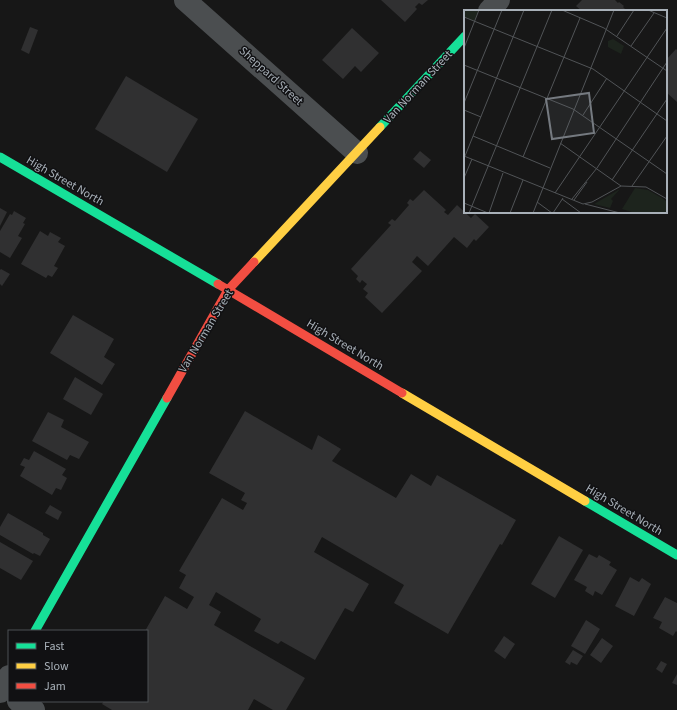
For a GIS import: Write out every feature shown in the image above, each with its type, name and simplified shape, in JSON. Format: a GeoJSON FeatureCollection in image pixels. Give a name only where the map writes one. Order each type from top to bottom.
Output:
{"type":"FeatureCollection","features":[{"type":"Feature","properties":{"kind":"main road","name":"Van Norman Street"},"geometry":{"type":"LineString","coordinates":[[36,630],[228,290],[464,37]]}},
{"type":"Feature","properties":{"kind":"main road","name":"High Street North"},"geometry":{"type":"LineString","coordinates":[[0,157],[677,555]]}},
{"type":"Feature","properties":{"kind":"street","name":"Sheppard Street"},"geometry":{"type":"LineString","coordinates":[[185,0],[357,153]]}},
{"type":"Feature","properties":{"kind":"street"},"geometry":{"type":"LineString","coordinates":[[490,10],[499,0]]}},
{"type":"Feature","properties":{"kind":"street"},"geometry":{"type":"LineString","coordinates":[[22,702],[34,710]]}},
{"type":"Feature","properties":{"kind":"building"},"geometry":{"type":"Polygon","coordinates":[[[381,0],[428,0],[422,5],[419,3],[415,7],[417,9],[405,22],[381,0]]]}},
{"type":"Feature","properties":{"kind":"building"},"geometry":{"type":"Polygon","coordinates":[[[582,0],[615,0],[624,6],[623,7],[626,10],[581,10],[576,6],[582,0]]]}},
{"type":"Feature","properties":{"kind":"building"},"geometry":{"type":"Polygon","coordinates":[[[30,27],[38,30],[29,54],[21,50],[30,27]]]}},
{"type":"Feature","properties":{"kind":"building"},"geometry":{"type":"Polygon","coordinates":[[[352,28],[379,53],[361,72],[355,66],[343,79],[322,60],[352,28]]]}},
{"type":"Feature","properties":{"kind":"building"},"geometry":{"type":"Polygon","coordinates":[[[676,49],[677,50],[677,102],[667,93],[667,59],[676,49]]]}},
{"type":"Feature","properties":{"kind":"building"},"geometry":{"type":"Polygon","coordinates":[[[126,76],[198,119],[167,172],[95,129],[126,76]]]}},
{"type":"Feature","properties":{"kind":"building"},"geometry":{"type":"Polygon","coordinates":[[[420,151],[431,160],[424,168],[413,159],[420,151]]]}},
{"type":"Feature","properties":{"kind":"building"},"geometry":{"type":"Polygon","coordinates":[[[424,190],[446,210],[444,212],[448,215],[457,205],[471,218],[475,214],[489,227],[476,241],[474,239],[467,248],[454,237],[428,266],[417,256],[412,262],[422,271],[382,313],[365,297],[368,293],[363,289],[367,284],[362,280],[360,283],[356,279],[358,276],[351,269],[391,225],[388,223],[392,219],[395,221],[409,205],[407,203],[410,199],[413,201],[424,190]]]}},
{"type":"Feature","properties":{"kind":"building"},"geometry":{"type":"Polygon","coordinates":[[[0,208],[7,212],[0,226],[0,208]]]}},
{"type":"Feature","properties":{"kind":"building"},"geometry":{"type":"Polygon","coordinates":[[[14,211],[26,218],[23,223],[25,224],[18,236],[22,238],[10,258],[0,252],[0,231],[10,214],[12,215],[14,211]]]}},
{"type":"Feature","properties":{"kind":"building"},"geometry":{"type":"Polygon","coordinates":[[[40,231],[48,236],[50,232],[61,238],[58,242],[65,246],[54,266],[58,268],[52,277],[48,275],[46,278],[21,264],[40,231]]]}},
{"type":"Feature","properties":{"kind":"building"},"geometry":{"type":"Polygon","coordinates":[[[1,269],[10,274],[2,286],[0,284],[1,269]]]}},
{"type":"Feature","properties":{"kind":"building"},"geometry":{"type":"Polygon","coordinates":[[[73,315],[114,339],[104,357],[115,364],[102,385],[50,353],[73,315]]]}},
{"type":"Feature","properties":{"kind":"building"},"geometry":{"type":"Polygon","coordinates":[[[75,377],[103,394],[91,415],[63,399],[75,377]]]}},
{"type":"Feature","properties":{"kind":"building"},"geometry":{"type":"Polygon","coordinates":[[[245,411],[312,450],[318,435],[341,449],[332,461],[396,498],[411,474],[431,486],[437,475],[516,520],[502,545],[500,544],[448,634],[394,603],[404,585],[322,537],[314,552],[369,584],[353,612],[345,608],[315,660],[281,641],[278,644],[254,631],[261,619],[216,592],[209,605],[221,612],[214,625],[305,678],[286,710],[273,710],[254,699],[248,710],[112,710],[102,704],[103,702],[148,702],[148,630],[146,630],[165,596],[187,609],[194,597],[179,588],[186,575],[179,571],[222,498],[243,510],[247,503],[241,500],[245,493],[209,473],[245,411]]]}},
{"type":"Feature","properties":{"kind":"building"},"geometry":{"type":"Polygon","coordinates":[[[48,412],[64,420],[61,427],[89,442],[79,459],[70,455],[67,460],[32,441],[48,412]]]}},
{"type":"Feature","properties":{"kind":"building"},"geometry":{"type":"Polygon","coordinates":[[[34,451],[66,469],[62,475],[67,478],[61,490],[56,488],[52,495],[20,476],[25,467],[20,465],[24,458],[29,460],[34,451]]]}},
{"type":"Feature","properties":{"kind":"building"},"geometry":{"type":"Polygon","coordinates":[[[50,505],[62,512],[58,520],[45,513],[50,505]]]}},
{"type":"Feature","properties":{"kind":"building"},"geometry":{"type":"Polygon","coordinates":[[[8,513],[43,533],[43,535],[50,539],[40,556],[34,553],[33,554],[0,535],[0,527],[8,513]]]}},
{"type":"Feature","properties":{"kind":"building"},"geometry":{"type":"Polygon","coordinates":[[[559,536],[583,550],[555,598],[531,584],[559,536]]]}},
{"type":"Feature","properties":{"kind":"building"},"geometry":{"type":"Polygon","coordinates":[[[0,542],[33,561],[21,580],[0,568],[0,542]]]}},
{"type":"Feature","properties":{"kind":"building"},"geometry":{"type":"Polygon","coordinates":[[[589,554],[597,558],[599,555],[611,562],[609,565],[617,570],[602,595],[595,591],[593,596],[585,591],[587,587],[574,580],[589,554]]]}},
{"type":"Feature","properties":{"kind":"building"},"geometry":{"type":"Polygon","coordinates":[[[630,577],[639,582],[642,578],[651,584],[634,616],[615,606],[630,577]]]}},
{"type":"Feature","properties":{"kind":"building"},"geometry":{"type":"Polygon","coordinates":[[[665,597],[677,603],[677,632],[676,631],[673,636],[659,628],[662,622],[653,618],[665,597]]]}},
{"type":"Feature","properties":{"kind":"building"},"geometry":{"type":"Polygon","coordinates":[[[586,620],[600,629],[585,654],[571,646],[586,620]]]}},
{"type":"Feature","properties":{"kind":"building"},"geometry":{"type":"Polygon","coordinates":[[[504,636],[515,644],[505,659],[494,651],[504,636]]]}},
{"type":"Feature","properties":{"kind":"building"},"geometry":{"type":"Polygon","coordinates":[[[602,638],[613,646],[601,663],[590,655],[602,638]]]}},
{"type":"Feature","properties":{"kind":"building"},"geometry":{"type":"Polygon","coordinates":[[[573,650],[583,656],[577,665],[571,662],[570,665],[565,662],[573,650]]]}},
{"type":"Feature","properties":{"kind":"building"},"geometry":{"type":"Polygon","coordinates":[[[661,661],[667,664],[662,673],[656,669],[661,661]]]}},
{"type":"Feature","properties":{"kind":"building"},"geometry":{"type":"Polygon","coordinates":[[[677,674],[677,685],[672,683],[677,674]]]}},
{"type":"Feature","properties":{"kind":"traffic: fast"},"geometry":{"type":"LineString","coordinates":[[380,127],[464,37]]}},
{"type":"Feature","properties":{"kind":"traffic: fast"},"geometry":{"type":"LineString","coordinates":[[0,157],[218,284]]}},
{"type":"Feature","properties":{"kind":"traffic: fast"},"geometry":{"type":"LineString","coordinates":[[36,630],[167,398]]}},
{"type":"Feature","properties":{"kind":"traffic: fast"},"geometry":{"type":"LineString","coordinates":[[585,501],[677,555]]}},
{"type":"Feature","properties":{"kind":"traffic: slow"},"geometry":{"type":"LineString","coordinates":[[254,262],[380,127]]}},
{"type":"Feature","properties":{"kind":"traffic: slow"},"geometry":{"type":"LineString","coordinates":[[402,393],[585,501]]}},
{"type":"Feature","properties":{"kind":"traffic: jam"},"geometry":{"type":"LineString","coordinates":[[167,398],[228,290],[254,262]]}},
{"type":"Feature","properties":{"kind":"traffic: jam"},"geometry":{"type":"LineString","coordinates":[[218,284],[402,393]]}}]}
